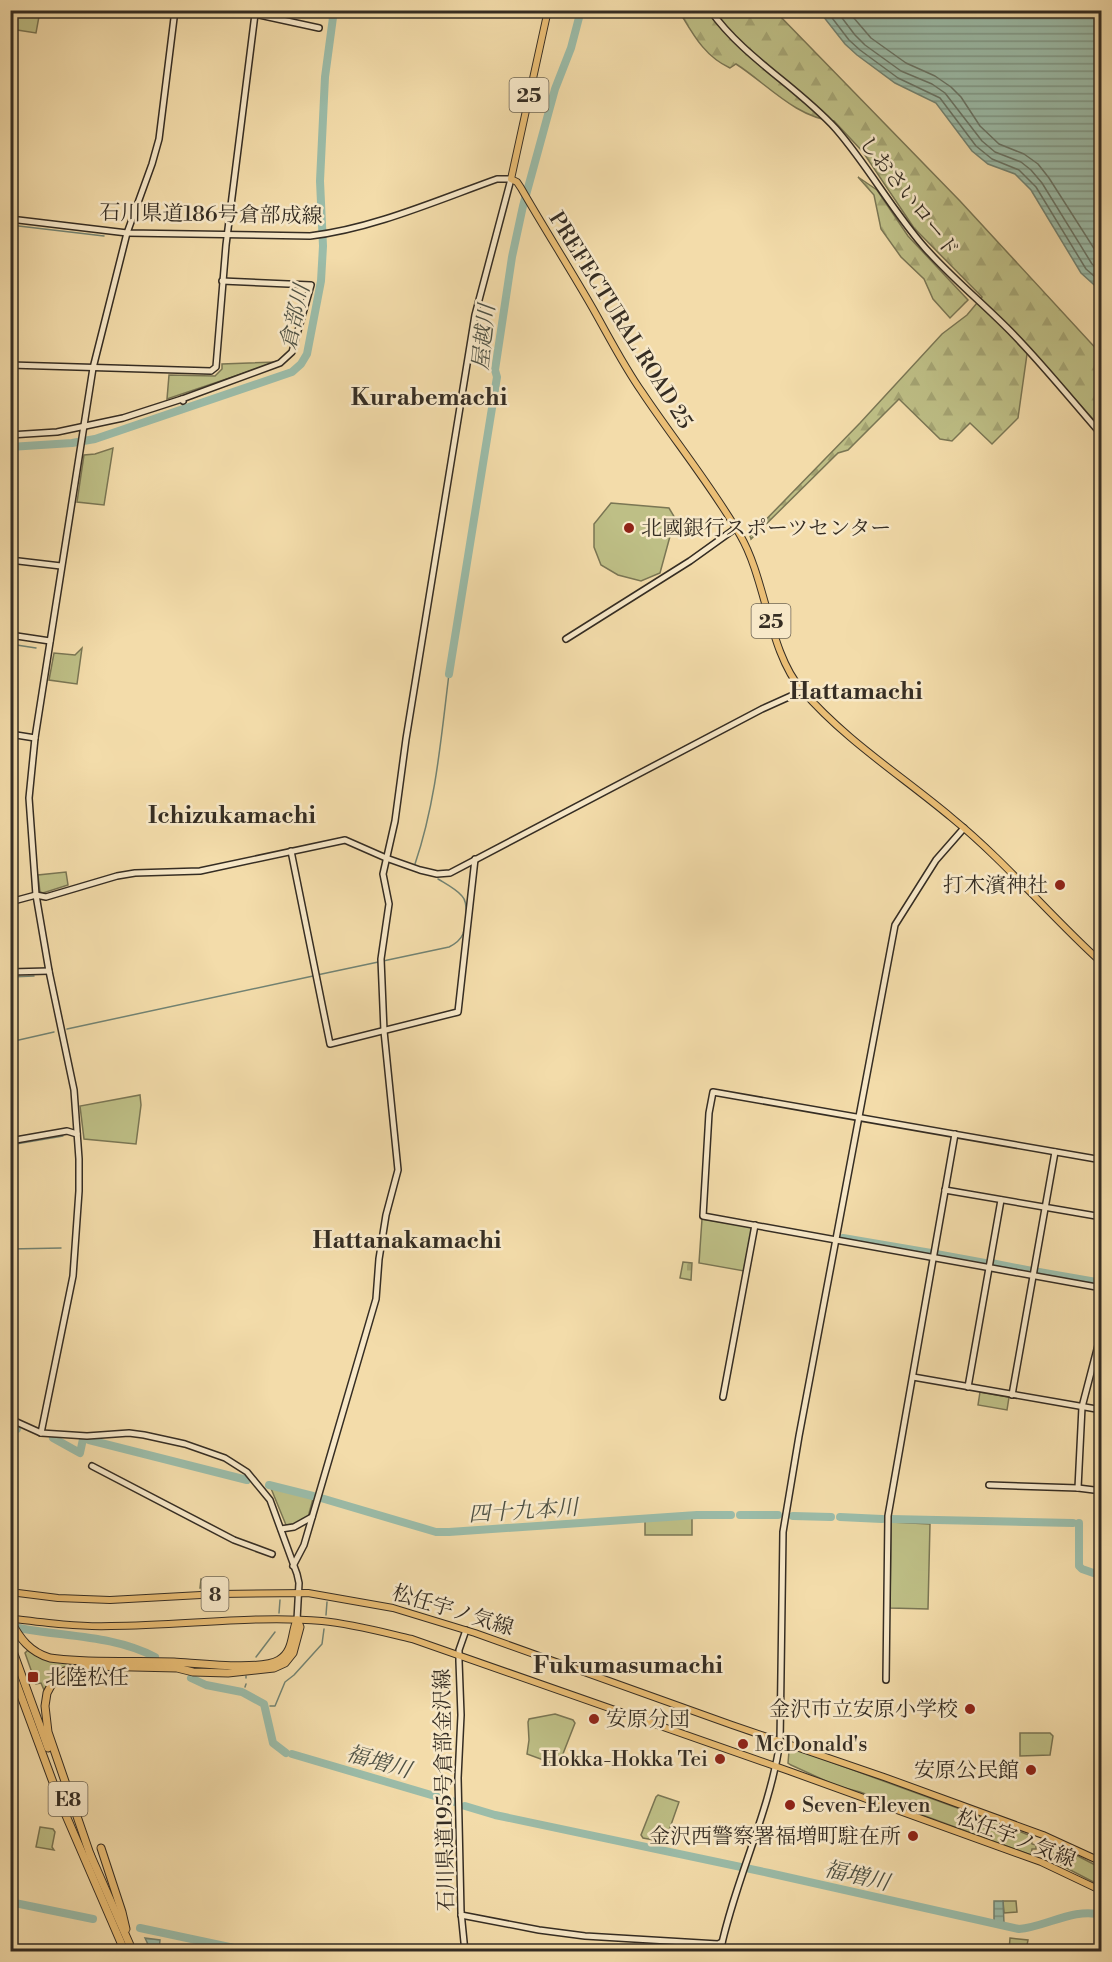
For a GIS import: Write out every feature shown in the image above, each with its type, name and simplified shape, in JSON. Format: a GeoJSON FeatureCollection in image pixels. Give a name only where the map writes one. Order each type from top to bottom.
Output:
{"type":"FeatureCollection","features":[{"type":"Feature","properties":{"kind":"highway"},"geometry":{"type":"LineString","coordinates":[[13,1619],[25,1644],[36,1653],[50,1658],[243,1668],[268,1664],[282,1658],[291,1646],[297,1620]]}},
{"type":"Feature","properties":{"kind":"highway","name":"E8"},"geometry":{"type":"LineString","coordinates":[[10,1643],[48,1749],[91,1857],[133,1952]]}},
{"type":"Feature","properties":{"kind":"highway"},"geometry":{"type":"LineString","coordinates":[[91,1857],[58,1768],[48,1732],[45,1706],[50,1686],[65,1671],[81,1667],[177,1665]]}},
{"type":"Feature","properties":{"kind":"highway","name":"E8"},"geometry":{"type":"LineString","coordinates":[[11,1667],[65,1813],[125,1952]]}},
{"type":"Feature","properties":{"kind":"highway"},"geometry":{"type":"LineString","coordinates":[[100,1848],[123,1912],[128,1942]]}},
{"type":"Feature","properties":{"kind":"main road","name":"25"},"geometry":{"type":"LineString","coordinates":[[511,179],[548,10]]}},
{"type":"Feature","properties":{"kind":"main road","name":"PREFECTURAL ROAD 25"},"geometry":{"type":"LineString","coordinates":[[511,179],[531,205],[641,391],[736,528],[752,562],[779,647],[794,680],[802,691],[863,747],[989,850],[1101,963]]}},
{"type":"Feature","properties":{"kind":"main road","name":"松任宇ノ気線"},"geometry":{"type":"LineString","coordinates":[[10,1592],[58,1598],[110,1600],[219,1594],[298,1593],[393,1608],[466,1630],[1002,1820],[1073,1847],[1101,1862]]}},
{"type":"Feature","properties":{"kind":"main road","name":"松任宇ノ気線"},"geometry":{"type":"LineString","coordinates":[[13,1619],[68,1625],[112,1626],[253,1619],[320,1621],[412,1639],[1041,1862],[1101,1891]]}},
{"type":"Feature","properties":{"kind":"street"},"geometry":{"type":"LineString","coordinates":[[41,1433],[73,1275],[79,1191],[74,1090],[36,895],[29,798],[34,738],[93,368],[127,233],[159,139],[175,10]]}},
{"type":"Feature","properties":{"kind":"street"},"geometry":{"type":"LineString","coordinates":[[236,10],[319,28]]}},
{"type":"Feature","properties":{"kind":"street","name":"しおさいロード"},"geometry":{"type":"LineString","coordinates":[[710,10],[728,33],[812,105],[836,130],[864,164],[924,247],[953,278],[1015,336],[1101,435]]}},
{"type":"Feature","properties":{"kind":"street"},"geometry":{"type":"LineString","coordinates":[[10,365],[212,371],[216,367],[227,233],[255,14]]}},
{"type":"Feature","properties":{"kind":"street","name":"石川県道186号倉部成線"},"geometry":{"type":"LineString","coordinates":[[10,219],[127,233],[310,236],[366,225],[497,179],[511,179]]}},
{"type":"Feature","properties":{"kind":"street"},"geometry":{"type":"LineString","coordinates":[[293,1566],[304,1545],[376,1299],[386,1215],[398,1170],[384,1031],[381,962],[389,904],[383,874],[395,821],[406,739],[475,315],[511,179]]}},
{"type":"Feature","properties":{"kind":"street"},"geometry":{"type":"LineString","coordinates":[[10,435],[57,432],[123,418],[182,400],[280,363],[292,352],[311,285],[222,281]]}},
{"type":"Feature","properties":{"kind":"street"},"geometry":{"type":"LineString","coordinates":[[566,639],[690,561],[736,528]]}},
{"type":"Feature","properties":{"kind":"street"},"geometry":{"type":"LineString","coordinates":[[10,560],[61,566]]}},
{"type":"Feature","properties":{"kind":"street"},"geometry":{"type":"LineString","coordinates":[[10,635],[50,641]]}},
{"type":"Feature","properties":{"kind":"street"},"geometry":{"type":"LineString","coordinates":[[10,902],[36,895],[46,897],[117,876],[135,873],[200,871],[345,840],[386,858],[437,874],[450,873],[762,709],[802,691]]}},
{"type":"Feature","properties":{"kind":"street"},"geometry":{"type":"LineString","coordinates":[[10,734],[34,738]]}},
{"type":"Feature","properties":{"kind":"street"},"geometry":{"type":"LineString","coordinates":[[720,1952],[744,1864],[758,1828],[780,1742],[783,1532],[894,925],[936,860],[964,828]]}},
{"type":"Feature","properties":{"kind":"street"},"geometry":{"type":"LineString","coordinates":[[291,852],[330,1044],[458,1012],[475,859]]}},
{"type":"Feature","properties":{"kind":"street"},"geometry":{"type":"LineString","coordinates":[[10,972],[49,970]]}},
{"type":"Feature","properties":{"kind":"street"},"geometry":{"type":"LineString","coordinates":[[1101,1160],[713,1092],[709,1113],[703,1216],[1101,1288]]}},
{"type":"Feature","properties":{"kind":"street"},"geometry":{"type":"LineString","coordinates":[[10,1141],[67,1131],[77,1134]]}},
{"type":"Feature","properties":{"kind":"street"},"geometry":{"type":"LineString","coordinates":[[886,1680],[888,1516],[955,1134]]}},
{"type":"Feature","properties":{"kind":"street"},"geometry":{"type":"LineString","coordinates":[[1012,1395],[1035,1276],[1055,1152]]}},
{"type":"Feature","properties":{"kind":"street"},"geometry":{"type":"LineString","coordinates":[[945,1190],[1101,1217]]}},
{"type":"Feature","properties":{"kind":"street"},"geometry":{"type":"LineString","coordinates":[[968,1386],[1001,1200]]}},
{"type":"Feature","properties":{"kind":"street"},"geometry":{"type":"LineString","coordinates":[[723,1398],[755,1225]]}},
{"type":"Feature","properties":{"kind":"street"},"geometry":{"type":"LineString","coordinates":[[1077,1488],[1082,1407],[1101,1330]]}},
{"type":"Feature","properties":{"kind":"street"},"geometry":{"type":"LineString","coordinates":[[913,1377],[1101,1410]]}},
{"type":"Feature","properties":{"kind":"street"},"geometry":{"type":"LineString","coordinates":[[10,1419],[41,1433],[87,1436],[129,1433],[144,1435],[184,1444],[225,1458],[247,1472],[270,1500],[299,1583],[297,1620]]}},
{"type":"Feature","properties":{"kind":"street"},"geometry":{"type":"LineString","coordinates":[[92,1466],[234,1540],[272,1554]]}},
{"type":"Feature","properties":{"kind":"street"},"geometry":{"type":"LineString","coordinates":[[989,1485],[1101,1491]]}},
{"type":"Feature","properties":{"kind":"street"},"geometry":{"type":"LineString","coordinates":[[280,1529],[294,1527],[312,1517]]}},
{"type":"Feature","properties":{"kind":"street","name":"石川県道195号倉部金沢線"},"geometry":{"type":"LineString","coordinates":[[465,1952],[461,1915],[458,1778],[461,1715],[459,1654],[466,1630]]}},
{"type":"Feature","properties":{"kind":"street"},"geometry":{"type":"LineString","coordinates":[[461,1915],[585,1936],[718,1944],[722,1942]]}},
{"type":"Feature","properties":{"kind":"green space"},"geometry":{"type":"Polygon","coordinates":[[[11,10],[40,11],[36,33],[11,29],[11,10]]]}},
{"type":"Feature","properties":{"kind":"green space"},"geometry":{"type":"Polygon","coordinates":[[[679,11],[775,11],[960,201],[1101,354],[1101,428],[1028,347],[1018,418],[992,444],[970,423],[952,441],[940,439],[899,399],[848,450],[838,453],[751,539],[750,536],[860,423],[942,334],[967,315],[982,297],[914,228],[863,152],[834,121],[807,114],[736,64],[730,68],[721,63],[700,44],[679,11]]]}},
{"type":"Feature","properties":{"kind":"green space"},"geometry":{"type":"Polygon","coordinates":[[[858,177],[877,190],[908,236],[968,300],[950,318],[933,299],[924,279],[901,257],[881,229],[874,195],[858,177]]]}},
{"type":"Feature","properties":{"kind":"green space"},"geometry":{"type":"Polygon","coordinates":[[[277,362],[167,399],[169,375],[215,376],[222,369],[222,364],[277,362]]]}},
{"type":"Feature","properties":{"kind":"green space"},"geometry":{"type":"Polygon","coordinates":[[[113,448],[104,505],[77,502],[84,455],[113,448]]]}},
{"type":"Feature","properties":{"kind":"green space"},"geometry":{"type":"Polygon","coordinates":[[[611,503],[669,508],[675,518],[660,573],[641,581],[618,575],[601,565],[594,547],[594,524],[611,503]]]}},
{"type":"Feature","properties":{"kind":"green space"},"geometry":{"type":"Polygon","coordinates":[[[82,648],[77,684],[49,680],[54,653],[75,655],[82,648]]]}},
{"type":"Feature","properties":{"kind":"green space"},"geometry":{"type":"Polygon","coordinates":[[[66,872],[68,885],[40,892],[38,875],[66,872]]]}},
{"type":"Feature","properties":{"kind":"green space"},"geometry":{"type":"Polygon","coordinates":[[[140,1095],[141,1105],[136,1144],[84,1139],[80,1106],[140,1095]]]}},
{"type":"Feature","properties":{"kind":"green space"},"geometry":{"type":"Polygon","coordinates":[[[702,1219],[753,1227],[744,1271],[699,1263],[702,1219]]]}},
{"type":"Feature","properties":{"kind":"green space"},"geometry":{"type":"Polygon","coordinates":[[[683,1262],[692,1263],[691,1280],[680,1278],[683,1262]]]}},
{"type":"Feature","properties":{"kind":"green space"},"geometry":{"type":"Polygon","coordinates":[[[980,1392],[1009,1397],[1007,1410],[978,1405],[980,1392]]]}},
{"type":"Feature","properties":{"kind":"green space"},"geometry":{"type":"Polygon","coordinates":[[[270,1486],[313,1499],[308,1517],[286,1525],[270,1486]]]}},
{"type":"Feature","properties":{"kind":"green space"},"geometry":{"type":"Polygon","coordinates":[[[692,1517],[692,1535],[645,1535],[645,1521],[692,1517]]]}},
{"type":"Feature","properties":{"kind":"green space"},"geometry":{"type":"Polygon","coordinates":[[[891,1522],[930,1524],[928,1609],[890,1608],[891,1522]]]}},
{"type":"Feature","properties":{"kind":"green space"},"geometry":{"type":"Polygon","coordinates":[[[201,1579],[228,1582],[227,1587],[200,1588],[201,1579]]]}},
{"type":"Feature","properties":{"kind":"green space"},"geometry":{"type":"Polygon","coordinates":[[[28,1650],[46,1659],[78,1663],[58,1673],[44,1690],[41,1683],[36,1684],[25,1653],[28,1650]]]}},
{"type":"Feature","properties":{"kind":"green space"},"geometry":{"type":"Polygon","coordinates":[[[555,1714],[573,1720],[575,1723],[557,1765],[527,1754],[529,1719],[555,1714]]]}},
{"type":"Feature","properties":{"kind":"green space"},"geometry":{"type":"Polygon","coordinates":[[[1020,1733],[1050,1733],[1053,1736],[1050,1755],[1020,1756],[1020,1733]]]}},
{"type":"Feature","properties":{"kind":"green space"},"geometry":{"type":"Polygon","coordinates":[[[789,1751],[801,1751],[996,1822],[1031,1836],[1032,1844],[1036,1845],[1036,1849],[1032,1849],[1031,1855],[860,1792],[837,1786],[788,1763],[789,1751]]]}},
{"type":"Feature","properties":{"kind":"green space"},"geometry":{"type":"Polygon","coordinates":[[[658,1795],[679,1802],[665,1842],[643,1838],[641,1835],[658,1795]]]}},
{"type":"Feature","properties":{"kind":"green space"},"geometry":{"type":"Polygon","coordinates":[[[40,1827],[53,1829],[55,1832],[52,1847],[54,1850],[36,1847],[40,1827]]]}},
{"type":"Feature","properties":{"kind":"green space"},"geometry":{"type":"Polygon","coordinates":[[[1051,1842],[1101,1868],[1101,1886],[1051,1860],[1047,1853],[1047,1846],[1051,1842]]]}},
{"type":"Feature","properties":{"kind":"green space"},"geometry":{"type":"Polygon","coordinates":[[[1003,1901],[1016,1901],[1017,1912],[1004,1913],[1003,1901]]]}},
{"type":"Feature","properties":{"kind":"green space"},"geometry":{"type":"Polygon","coordinates":[[[1010,1938],[1028,1940],[1026,1951],[1009,1951],[1010,1938]]]}},
{"type":"Feature","properties":{"kind":"water"},"geometry":{"type":"Polygon","coordinates":[[[819,11],[1101,11],[1101,291],[1081,273],[1031,190],[1015,174],[988,164],[972,151],[936,103],[895,83],[857,55],[845,44],[819,11]]]}},
{"type":"Feature","properties":{"kind":"water"},"geometry":{"type":"Polygon","coordinates":[[[994,1901],[1003,1901],[1004,1923],[994,1921],[994,1901]]]}},
{"type":"Feature","properties":{"kind":"water"},"geometry":{"type":"Polygon","coordinates":[[[145,1938],[160,1940],[159,1951],[151,1951],[145,1938]]]}},
{"type":"Feature","properties":{"kind":"waterway","name":"倉部川"},"geometry":{"type":"LineString","coordinates":[[10,447],[72,443],[95,439],[292,372],[301,364],[307,354],[321,281],[323,246],[320,181],[325,77],[334,10]]}},
{"type":"Feature","properties":{"kind":"waterway","name":"屋越川"},"geometry":{"type":"LineString","coordinates":[[449,674],[497,377],[495,370],[512,257],[523,206],[555,89],[571,48],[581,10]]}},
{"type":"Feature","properties":{"kind":"waterway"},"geometry":{"type":"LineString","coordinates":[[10,225],[104,236]]}},
{"type":"Feature","properties":{"kind":"waterway"},"geometry":{"type":"LineString","coordinates":[[10,644],[36,648]]}},
{"type":"Feature","properties":{"kind":"waterway"},"geometry":{"type":"LineString","coordinates":[[415,864],[433,794],[449,674]]}},
{"type":"Feature","properties":{"kind":"waterway"},"geometry":{"type":"LineString","coordinates":[[317,975],[449,947],[457,942],[464,930],[466,904],[460,893],[438,879]]}},
{"type":"Feature","properties":{"kind":"waterway"},"geometry":{"type":"LineString","coordinates":[[10,977],[34,976]]}},
{"type":"Feature","properties":{"kind":"waterway"},"geometry":{"type":"LineString","coordinates":[[67,1029],[313,976]]}},
{"type":"Feature","properties":{"kind":"waterway"},"geometry":{"type":"LineString","coordinates":[[10,1042],[54,1032]]}},
{"type":"Feature","properties":{"kind":"waterway"},"geometry":{"type":"LineString","coordinates":[[10,1145],[63,1136]]}},
{"type":"Feature","properties":{"kind":"waterway"},"geometry":{"type":"LineString","coordinates":[[843,1238],[931,1253]]}},
{"type":"Feature","properties":{"kind":"waterway"},"geometry":{"type":"LineString","coordinates":[[10,1249],[61,1248]]}},
{"type":"Feature","properties":{"kind":"waterway"},"geometry":{"type":"LineString","coordinates":[[936,1254],[985,1263]]}},
{"type":"Feature","properties":{"kind":"waterway"},"geometry":{"type":"LineString","coordinates":[[991,1263],[1032,1271]]}},
{"type":"Feature","properties":{"kind":"waterway"},"geometry":{"type":"LineString","coordinates":[[1039,1272],[1102,1283]]}},
{"type":"Feature","properties":{"kind":"waterway","name":"四十九本川"},"geometry":{"type":"LineString","coordinates":[[10,1427],[17,1429]]}},
{"type":"Feature","properties":{"kind":"waterway","name":"四十九本川"},"geometry":{"type":"LineString","coordinates":[[53,1438],[80,1453],[83,1439]]}},
{"type":"Feature","properties":{"kind":"waterway","name":"四十九本川"},"geometry":{"type":"LineString","coordinates":[[89,1440],[247,1480]]}},
{"type":"Feature","properties":{"kind":"waterway","name":"四十九本川"},"geometry":{"type":"LineString","coordinates":[[269,1485],[313,1496]]}},
{"type":"Feature","properties":{"kind":"waterway","name":"四十九本川"},"geometry":{"type":"LineString","coordinates":[[321,1498],[436,1532],[697,1515],[731,1515]]}},
{"type":"Feature","properties":{"kind":"waterway","name":"四十九本川"},"geometry":{"type":"LineString","coordinates":[[740,1515],[778,1515]]}},
{"type":"Feature","properties":{"kind":"waterway","name":"四十九本川"},"geometry":{"type":"LineString","coordinates":[[793,1516],[831,1517]]}},
{"type":"Feature","properties":{"kind":"waterway","name":"四十九本川"},"geometry":{"type":"LineString","coordinates":[[840,1517],[882,1519]]}},
{"type":"Feature","properties":{"kind":"waterway","name":"四十九本川"},"geometry":{"type":"LineString","coordinates":[[890,1519],[1073,1523]]}},
{"type":"Feature","properties":{"kind":"waterway","name":"四十九本川"},"geometry":{"type":"LineString","coordinates":[[1079,1523],[1079,1566],[1102,1576]]}},
{"type":"Feature","properties":{"kind":"waterway"},"geometry":{"type":"LineString","coordinates":[[279,1613],[280,1600]]}},
{"type":"Feature","properties":{"kind":"waterway"},"geometry":{"type":"LineString","coordinates":[[326,1615],[327,1602]]}},
{"type":"Feature","properties":{"kind":"waterway","name":"福増川"},"geometry":{"type":"LineString","coordinates":[[19,1628],[122,1644],[155,1657]]}},
{"type":"Feature","properties":{"kind":"waterway"},"geometry":{"type":"LineString","coordinates":[[270,1706],[275,1706],[285,1682],[322,1644],[324,1629]]}},
{"type":"Feature","properties":{"kind":"waterway"},"geometry":{"type":"LineString","coordinates":[[256,1657],[275,1632]]}},
{"type":"Feature","properties":{"kind":"waterway","name":"福増川"},"geometry":{"type":"LineString","coordinates":[[191,1678],[206,1685],[242,1692],[264,1704],[273,1743],[286,1753]]}},
{"type":"Feature","properties":{"kind":"waterway","name":"福増川"},"geometry":{"type":"LineString","coordinates":[[292,1754],[455,1802]]}},
{"type":"Feature","properties":{"kind":"waterway","name":"福増川"},"geometry":{"type":"LineString","coordinates":[[465,1806],[495,1815],[1019,1929],[1071,1915],[1092,1913],[1102,1915]]}},
{"type":"Feature","properties":{"kind":"waterway"},"geometry":{"type":"LineString","coordinates":[[10,1902],[93,1919]]}},
{"type":"Feature","properties":{"kind":"waterway"},"geometry":{"type":"LineString","coordinates":[[140,1928],[253,1952]]}},
{"type":"Feature","properties":{"kind":"place","name":"北國銀行スポーツセンター"},"geometry":{"type":"Point","coordinates":[629,528]}},
{"type":"Feature","properties":{"kind":"place","name":"打木濱神社"},"geometry":{"type":"Point","coordinates":[1060,885]}},
{"type":"Feature","properties":{"kind":"place","name":"北陸松任"},"geometry":{"type":"Point","coordinates":[33,1677]}},
{"type":"Feature","properties":{"kind":"place","name":"金沢市立安原小学校"},"geometry":{"type":"Point","coordinates":[970,1709]}},
{"type":"Feature","properties":{"kind":"place","name":"安原分団"},"geometry":{"type":"Point","coordinates":[594,1719]}},
{"type":"Feature","properties":{"kind":"place","name":"McDonald's"},"geometry":{"type":"Point","coordinates":[743,1744]}},
{"type":"Feature","properties":{"kind":"place","name":"Hokka-Hokka Tei"},"geometry":{"type":"Point","coordinates":[720,1759]}},
{"type":"Feature","properties":{"kind":"place","name":"安原公民館"},"geometry":{"type":"Point","coordinates":[1031,1770]}},
{"type":"Feature","properties":{"kind":"place","name":"Seven-Eleven"},"geometry":{"type":"Point","coordinates":[790,1805]}},
{"type":"Feature","properties":{"kind":"place","name":"金沢西警察署福増町駐在所"},"geometry":{"type":"Point","coordinates":[913,1836]}},
{"type":"Feature","properties":{"kind":"district","name":"Kurabemachi"},"geometry":{"type":"Point","coordinates":[429,397]}},
{"type":"Feature","properties":{"kind":"district","name":"Hattamachi"},"geometry":{"type":"Point","coordinates":[856,691]}},
{"type":"Feature","properties":{"kind":"district","name":"Ichizukamachi"},"geometry":{"type":"Point","coordinates":[232,815]}},
{"type":"Feature","properties":{"kind":"district","name":"Hattanakamachi"},"geometry":{"type":"Point","coordinates":[407,1240]}},
{"type":"Feature","properties":{"kind":"district","name":"Fukumasumachi"},"geometry":{"type":"Point","coordinates":[628,1665]}}]}
